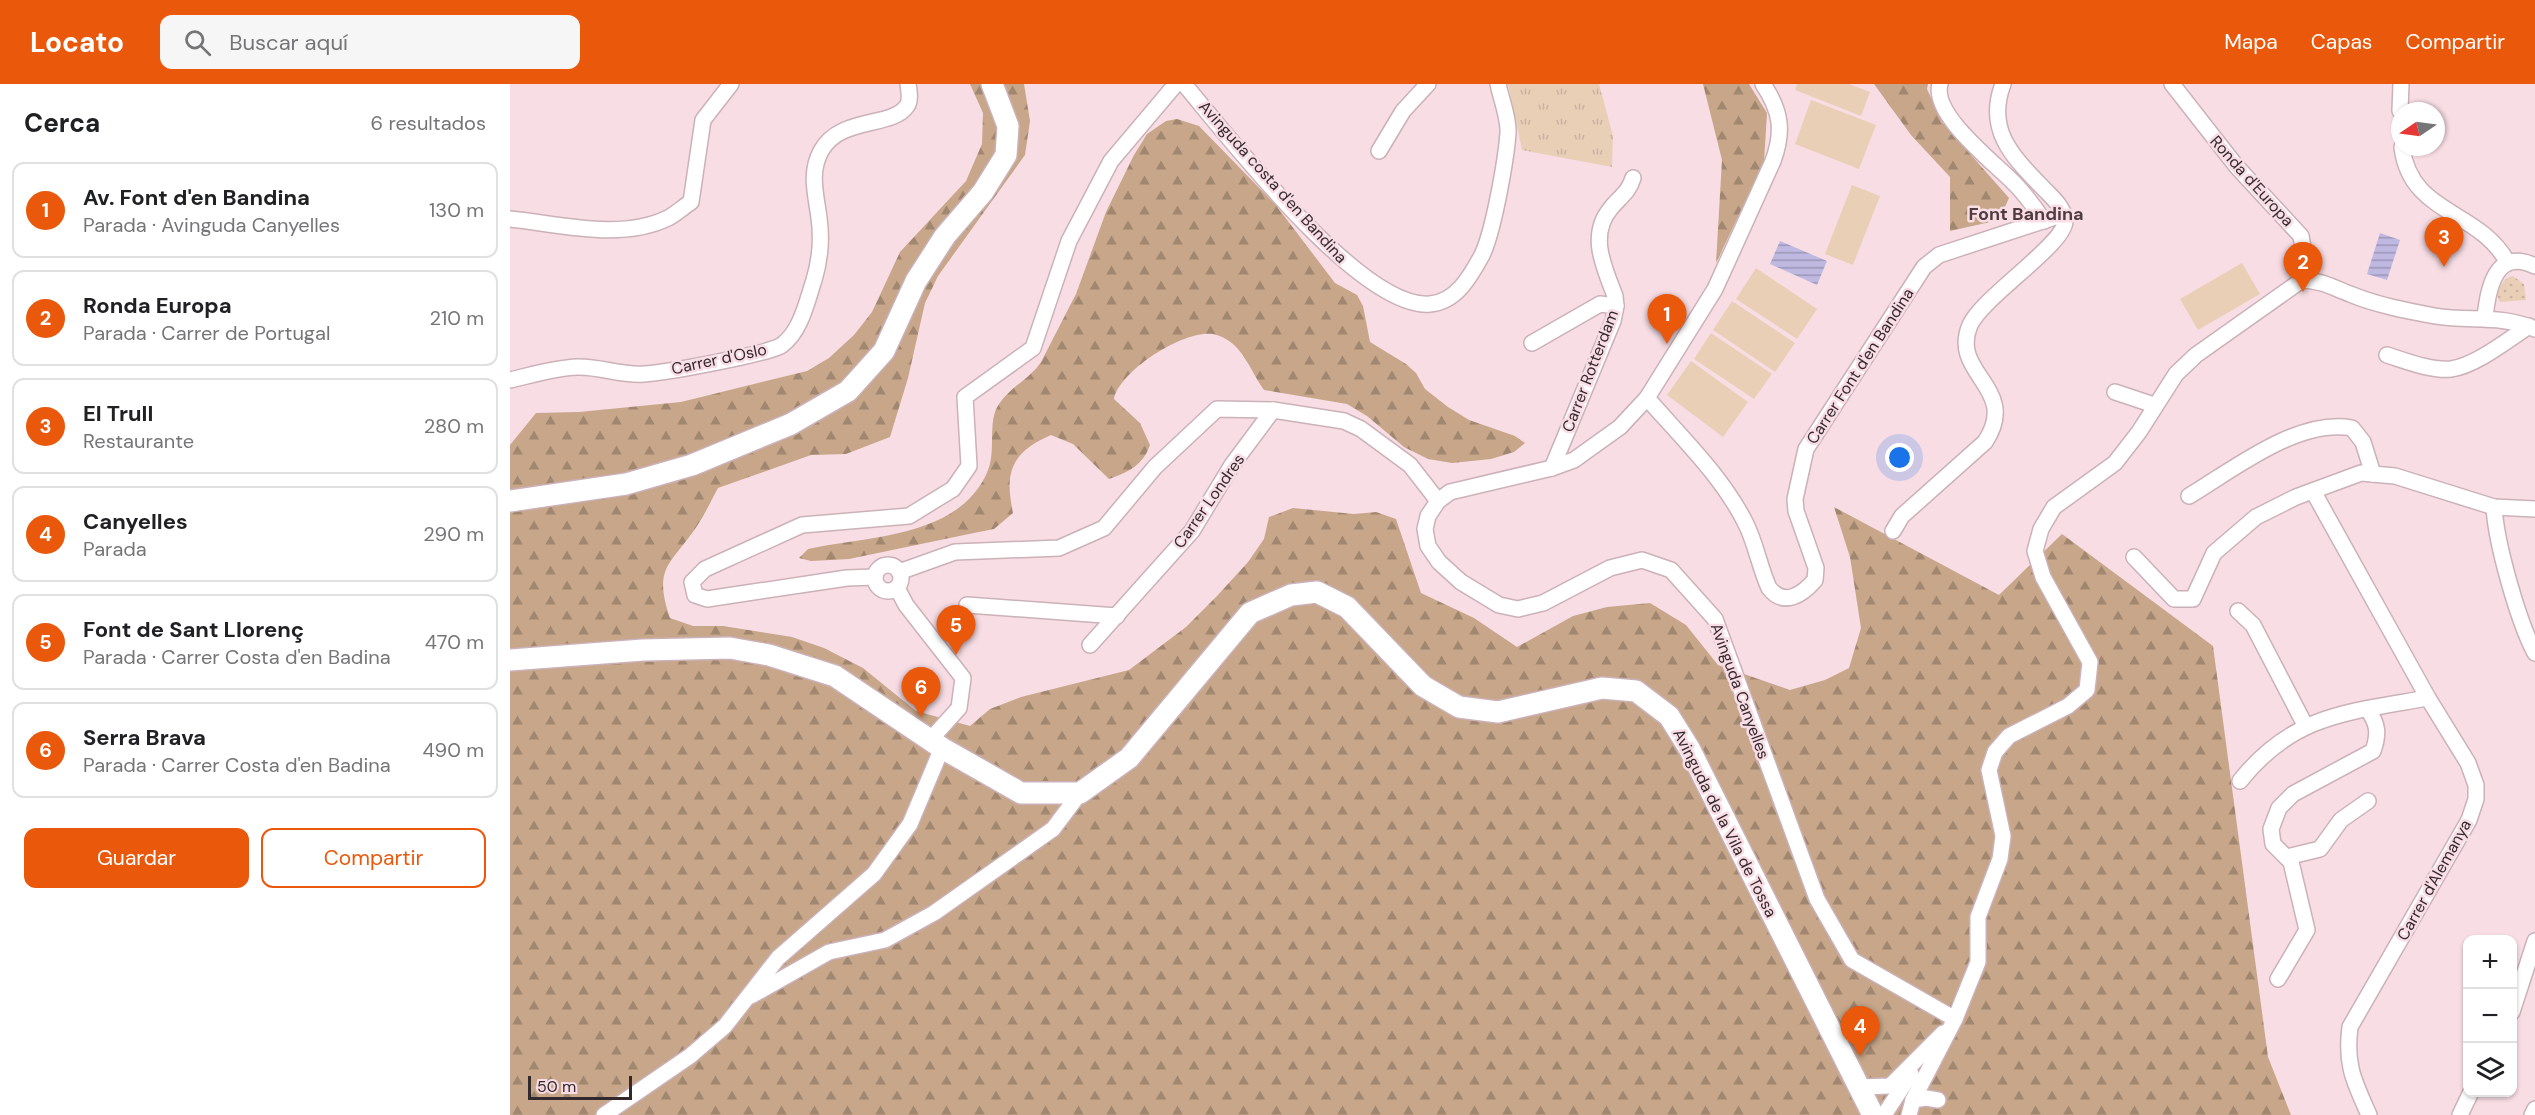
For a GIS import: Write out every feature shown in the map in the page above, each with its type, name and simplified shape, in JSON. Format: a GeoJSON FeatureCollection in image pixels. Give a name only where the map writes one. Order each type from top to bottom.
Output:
{"type":"FeatureCollection","features":[{"type":"Feature","properties":{"kind":"main road"},"geometry":{"type":"LineString","coordinates":[[510,501],[626,484],[692,465],[791,424],[848,391],[884,351],[916,281],[945,236],[983,192],[1006,155],[1008,126],[992,84]]}},
{"type":"Feature","properties":{"kind":"main road","name":"Avinguda de la Vila de Tossa"},"geometry":{"type":"LineString","coordinates":[[1080,793],[1129,758],[1250,613],[1291,595],[1317,592],[1347,607],[1423,686],[1459,707],[1498,712],[1602,688],[1636,691],[1669,716],[1689,748],[1873,1115]]}},
{"type":"Feature","properties":{"kind":"main road"},"geometry":{"type":"LineString","coordinates":[[510,660],[643,650],[730,648],[769,655],[834,676],[936,743],[1022,794],[1080,793]]}},
{"type":"Feature","properties":{"kind":"street"},"geometry":{"type":"LineString","coordinates":[[510,219],[604,229],[639,227],[668,218],[691,202],[703,120],[731,84]]}},
{"type":"Feature","properties":{"kind":"street","name":"Carrer d'Oslo"},"geometry":{"type":"LineString","coordinates":[[510,380],[579,367],[644,375],[731,359],[781,345],[799,323],[820,259],[819,218],[813,179],[822,149],[831,137],[855,125],[899,112],[907,106],[910,95],[908,84]]}},
{"type":"Feature","properties":{"kind":"street"},"geometry":{"type":"LineString","coordinates":[[875,577],[847,578],[707,599],[695,595],[692,582],[705,568],[802,525],[909,516],[953,489],[969,466],[965,397],[1033,348],[1069,241],[1111,161],[1176,84]]}},
{"type":"Feature","properties":{"kind":"street","name":"Avinguda costa d'en Bandina"},"geometry":{"type":"LineString","coordinates":[[1184,84],[1336,255],[1371,283],[1409,301],[1431,304],[1457,294],[1488,244],[1509,131],[1498,84]]}},
{"type":"Feature","properties":{"kind":"street"},"geometry":{"type":"LineString","coordinates":[[1378,151],[1403,111],[1428,84]]}},
{"type":"Feature","properties":{"kind":"street"},"geometry":{"type":"LineString","coordinates":[[899,572],[955,552],[1059,548],[1104,528],[1155,467],[1217,409],[1273,410],[1319,415],[1344,421],[1361,429],[1410,465],[1438,501],[1461,488],[1552,468],[1574,460],[1620,427],[1647,398],[1715,289],[1779,143],[1781,124],[1776,105],[1763,84]]}},
{"type":"Feature","properties":{"kind":"street"},"geometry":{"type":"LineString","coordinates":[[1940,84],[1938,90],[1941,105],[1952,122],[2017,185],[2044,221]]}},
{"type":"Feature","properties":{"kind":"street"},"geometry":{"type":"LineString","coordinates":[[1893,531],[1902,516],[1985,442],[1994,429],[1998,414],[1992,396],[1968,356],[1970,327],[1981,307],[2054,243],[2064,230],[2064,214],[2059,204],[2023,166],[2001,133],[1996,119],[1998,98],[2003,84]]}},
{"type":"Feature","properties":{"kind":"street","name":"Ronda d'Europa"},"geometry":{"type":"LineString","coordinates":[[2172,84],[2237,166],[2301,236],[2305,260],[2302,280]]}},
{"type":"Feature","properties":{"kind":"street"},"geometry":{"type":"LineString","coordinates":[[2401,102],[2402,84]]}},
{"type":"Feature","properties":{"kind":"street"},"geometry":{"type":"LineString","coordinates":[[2403,156],[2404,168],[2418,187],[2433,201],[2489,236],[2499,246],[2508,262]]}},
{"type":"Feature","properties":{"kind":"street","name":"Carrer Rotterdam"},"geometry":{"type":"LineString","coordinates":[[1552,468],[1613,321],[1616,306],[1598,238],[1604,218],[1627,193],[1633,178]]}},
{"type":"Feature","properties":{"kind":"street","name":"Carrer Font d'en Bandina"},"geometry":{"type":"LineString","coordinates":[[1647,398],[1719,482],[1744,519],[1754,541],[1769,588],[1774,594],[1783,597],[1799,596],[1815,580],[1816,568],[1796,511],[1795,498],[1800,466],[1812,436],[1834,408],[1924,267],[1939,255],[2064,214]]}},
{"type":"Feature","properties":{"kind":"street"},"geometry":{"type":"LineString","coordinates":[[2485,317],[2488,287],[2508,262],[2522,260],[2535,266]]}},
{"type":"Feature","properties":{"kind":"street"},"geometry":{"type":"LineString","coordinates":[[1909,1115],[1913,1100],[1955,1020],[1978,962],[1978,917],[2000,859],[2003,836],[1989,770],[1995,752],[2009,736],[2068,706],[2087,690],[2090,662],[2043,577],[2035,552],[2042,529],[2054,507],[2115,463],[2139,432],[2154,405],[2176,374],[2196,356],[2302,280],[2321,280],[2351,295],[2436,316],[2485,317],[2532,328]]}},
{"type":"Feature","properties":{"kind":"street"},"geometry":{"type":"LineString","coordinates":[[1532,343],[1600,304],[1616,306]]}},
{"type":"Feature","properties":{"kind":"street"},"geometry":{"type":"LineString","coordinates":[[2387,355],[2438,368],[2451,369],[2532,328]]}},
{"type":"Feature","properties":{"kind":"street"},"geometry":{"type":"LineString","coordinates":[[2115,392],[2154,405]]}},
{"type":"Feature","properties":{"kind":"street","name":"Carrer Londres"},"geometry":{"type":"LineString","coordinates":[[1090,645],[1192,531],[1232,465],[1273,410]]}},
{"type":"Feature","properties":{"kind":"street"},"geometry":{"type":"LineString","coordinates":[[2189,496],[2293,436],[2336,425],[2352,428],[2362,442],[2373,474]]}},
{"type":"Feature","properties":{"kind":"street"},"geometry":{"type":"LineString","coordinates":[[2134,557],[2174,599],[2193,599],[2214,553],[2256,517],[2313,491],[2361,474],[2395,476],[2494,507],[2535,509]]}},
{"type":"Feature","properties":{"kind":"street","name":"Carrer d'Alemanya"},"geometry":{"type":"LineString","coordinates":[[2313,491],[2428,698],[2468,763],[2476,785],[2476,799],[2469,820],[2350,1027],[2348,1060],[2352,1077],[2369,1115]]}},
{"type":"Feature","properties":{"kind":"street","name":"Avinguda Canyelles"},"geometry":{"type":"LineString","coordinates":[[1438,501],[1428,516],[1425,529],[1428,546],[1439,562],[1461,582],[1499,605],[1518,609],[1543,603],[1610,568],[1642,560],[1671,570],[1715,619],[1817,899],[1852,960],[1955,1020]]}},
{"type":"Feature","properties":{"kind":"street"},"geometry":{"type":"LineString","coordinates":[[2494,507],[2495,526],[2505,562],[2528,639],[2535,652]]}},
{"type":"Feature","properties":{"kind":"street"},"geometry":{"type":"LineString","coordinates":[[886,565],[895,567],[899,572],[901,580],[897,588],[891,591],[882,590],[876,584],[875,577],[878,569],[886,565]]}},
{"type":"Feature","properties":{"kind":"street"},"geometry":{"type":"LineString","coordinates":[[604,1115],[690,1056],[725,1026],[741,1002],[778,958],[874,874],[910,824],[936,743],[959,708],[963,678],[906,605],[897,588]]}},
{"type":"Feature","properties":{"kind":"street"},"geometry":{"type":"LineString","coordinates":[[967,605],[1117,616]]}},
{"type":"Feature","properties":{"kind":"street"},"geometry":{"type":"LineString","coordinates":[[2238,611],[2253,625],[2305,725]]}},
{"type":"Feature","properties":{"kind":"street"},"geometry":{"type":"LineString","coordinates":[[2240,781],[2259,757],[2283,738],[2305,725],[2428,698]]}},
{"type":"Feature","properties":{"kind":"street"},"geometry":{"type":"LineString","coordinates":[[2278,979],[2307,930],[2287,857],[2273,844],[2271,829],[2279,808],[2293,794],[2373,751],[2378,738],[2376,722],[2368,710]]}},
{"type":"Feature","properties":{"kind":"street"},"geometry":{"type":"LineString","coordinates":[[741,1002],[829,952],[885,940],[934,913],[1053,829],[1080,793]]}},
{"type":"Feature","properties":{"kind":"street"},"geometry":{"type":"LineString","coordinates":[[2287,857],[2320,849],[2341,820],[2368,801]]}},
{"type":"Feature","properties":{"kind":"street"},"geometry":{"type":"LineString","coordinates":[[2517,996],[2535,940]]}},
{"type":"Feature","properties":{"kind":"street"},"geometry":{"type":"LineString","coordinates":[[1859,1087],[1890,1086],[1955,1020]]}},
{"type":"Feature","properties":{"kind":"street"},"geometry":{"type":"LineString","coordinates":[[1884,1115],[1926,1052]]}},
{"type":"Feature","properties":{"kind":"street"},"geometry":{"type":"LineString","coordinates":[[2460,1115],[2469,1097]]}},
{"type":"Feature","properties":{"kind":"street"},"geometry":{"type":"LineString","coordinates":[[1913,1100],[1926,1098],[1938,1100]]}},
{"type":"Feature","properties":{"kind":"street"},"geometry":{"type":"LineString","coordinates":[[2532,1115],[2535,1109]]}},
{"type":"Feature","properties":{"kind":"green space"},"geometry":{"type":"Polygon","coordinates":[[[970,84],[1024,84],[1030,121],[1025,155],[938,276],[925,303],[908,378],[890,437],[846,454],[811,455],[718,488],[697,526],[667,567],[663,587],[670,618],[693,626],[723,626],[792,637],[824,648],[863,668],[916,711],[970,726],[990,709],[1021,697],[1129,670],[1186,627],[1217,596],[1248,562],[1264,539],[1269,517],[1293,508],[1354,514],[1376,512],[1396,519],[1421,593],[1474,618],[1517,647],[1573,616],[1607,607],[1650,603],[1686,625],[1718,665],[1790,690],[1825,680],[1849,668],[1861,628],[1850,557],[1834,507],[1999,595],[2062,534],[2213,646],[2268,1057],[2291,1115],[510,1115],[510,445],[536,413],[579,412],[681,402],[807,371],[829,358],[854,335],[872,312],[900,252],[966,181],[982,144],[983,113],[970,84]]]}},
{"type":"Feature","properties":{"kind":"green space"},"geometry":{"type":"Polygon","coordinates":[[[1508,84],[1599,84],[1613,136],[1612,167],[1522,150],[1508,84]]]}},
{"type":"Feature","properties":{"kind":"green space"},"geometry":{"type":"Polygon","coordinates":[[[1703,84],[1749,84],[1767,113],[1764,162],[1716,263],[1722,160],[1703,84]]]}},
{"type":"Feature","properties":{"kind":"green space"},"geometry":{"type":"Polygon","coordinates":[[[1797,84],[1849,84],[1870,92],[1861,116],[1795,90],[1797,84]]]}},
{"type":"Feature","properties":{"kind":"green space"},"geometry":{"type":"Polygon","coordinates":[[[1874,84],[1928,84],[1927,89],[1942,122],[2009,198],[1999,220],[1950,231],[1950,177],[1911,135],[1874,84]]]}},
{"type":"Feature","properties":{"kind":"green space"},"geometry":{"type":"Polygon","coordinates":[[[1811,100],[1876,125],[1859,169],[1795,144],[1811,100]]]}},
{"type":"Feature","properties":{"kind":"green space"},"geometry":{"type":"Polygon","coordinates":[[[1177,119],[1199,126],[1275,204],[1335,283],[1357,295],[1363,306],[1370,342],[1406,364],[1416,373],[1425,389],[1448,407],[1469,420],[1515,436],[1525,443],[1514,452],[1491,459],[1452,463],[1428,459],[1404,447],[1367,416],[1347,404],[1264,390],[1245,358],[1233,344],[1217,335],[1204,334],[1189,337],[1156,353],[1128,376],[1119,388],[1114,399],[1140,423],[1150,445],[1139,463],[1123,474],[1109,479],[1073,444],[1051,435],[1027,448],[1019,456],[1011,474],[1010,498],[1013,513],[994,529],[849,559],[811,561],[799,558],[808,549],[908,531],[932,523],[954,511],[972,496],[986,475],[989,466],[995,412],[1004,398],[1041,362],[1076,294],[1106,212],[1134,155],[1147,134],[1166,121],[1177,119]]]}},
{"type":"Feature","properties":{"kind":"green space"},"geometry":{"type":"Polygon","coordinates":[[[1852,185],[1880,196],[1853,265],[1825,254],[1852,185]]]}},
{"type":"Feature","properties":{"kind":"green space"},"geometry":{"type":"Polygon","coordinates":[[[2242,263],[2260,294],[2198,330],[2180,299],[2242,263]]]}},
{"type":"Feature","properties":{"kind":"green space"},"geometry":{"type":"Polygon","coordinates":[[[1756,268],[1817,309],[1797,339],[1736,299],[1756,268]]]}},
{"type":"Feature","properties":{"kind":"green space"},"geometry":{"type":"Polygon","coordinates":[[[2513,276],[2524,284],[2526,300],[2500,302],[2497,295],[2501,286],[2504,281],[2513,276]]]}},
{"type":"Feature","properties":{"kind":"green space"},"geometry":{"type":"Polygon","coordinates":[[[1732,301],[1795,343],[1775,372],[1713,330],[1732,301]]]}},
{"type":"Feature","properties":{"kind":"green space"},"geometry":{"type":"Polygon","coordinates":[[[1711,333],[1772,374],[1754,399],[1694,359],[1711,333]]]}},
{"type":"Feature","properties":{"kind":"green space"},"geometry":{"type":"Polygon","coordinates":[[[1691,361],[1748,402],[1723,437],[1667,395],[1691,361]]]}},
{"type":"Feature","properties":{"kind":"shaded area"},"geometry":{"type":"Polygon","coordinates":[[[2380,233],[2400,240],[2387,280],[2367,274],[2380,233]]]}},
{"type":"Feature","properties":{"kind":"shaded area"},"geometry":{"type":"Polygon","coordinates":[[[1780,241],[1827,261],[1817,285],[1770,264],[1780,241]]]}},
{"type":"Feature","properties":{"kind":"place","name":"El Trull"},"geometry":{"type":"Point","coordinates":[2444,267]}},
{"type":"Feature","properties":{"kind":"place","name":"Ronda Europa"},"geometry":{"type":"Point","coordinates":[2303,292]}},
{"type":"Feature","properties":{"kind":"place","name":"Av. Font d'en Bandina"},"geometry":{"type":"Point","coordinates":[1667,344]}},
{"type":"Feature","properties":{"kind":"place","name":"Font de Sant Llorenç"},"geometry":{"type":"Point","coordinates":[956,655]}},
{"type":"Feature","properties":{"kind":"place","name":"Serra Brava"},"geometry":{"type":"Point","coordinates":[921,717]}},
{"type":"Feature","properties":{"kind":"place","name":"Canyelles"},"geometry":{"type":"Point","coordinates":[1860,1056]}},
{"type":"Feature","properties":{"kind":"district","name":"Font Bandina"},"geometry":{"type":"Point","coordinates":[2026,214]}}]}
